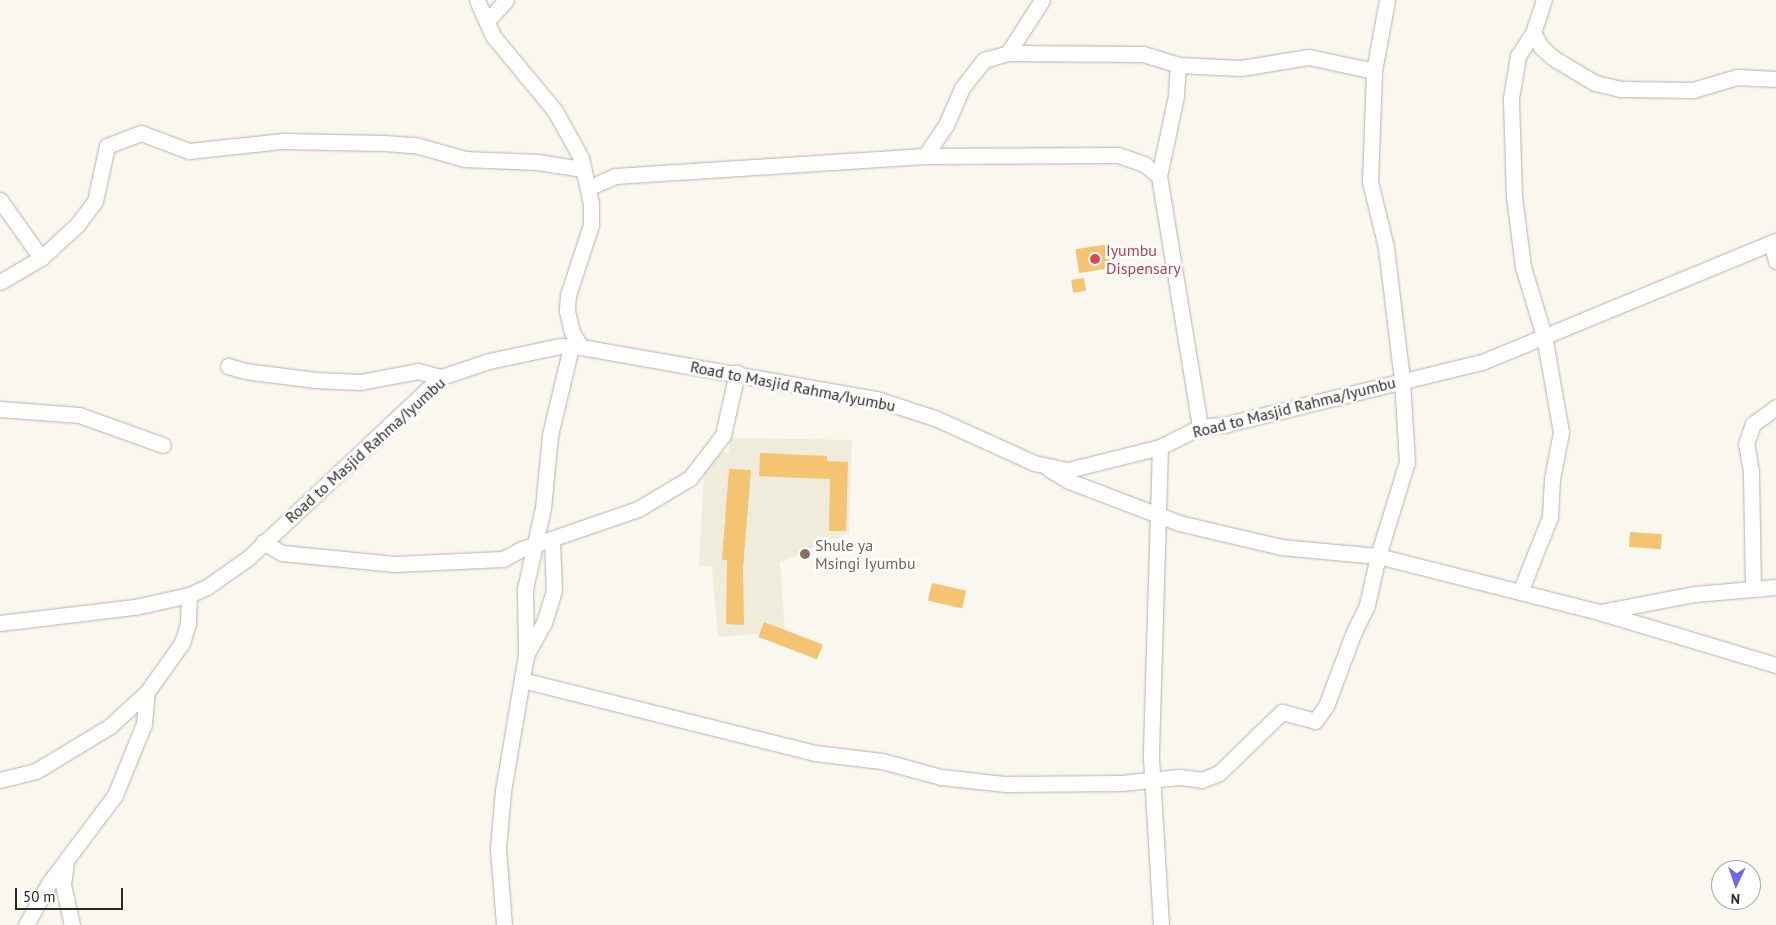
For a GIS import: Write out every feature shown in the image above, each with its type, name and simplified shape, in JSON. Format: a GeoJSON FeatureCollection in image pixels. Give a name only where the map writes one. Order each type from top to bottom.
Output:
{"type":"FeatureCollection","features":[{"type":"Feature","properties":{"kind":"street"},"geometry":{"type":"LineString","coordinates":[[477,0],[499,44],[555,111],[581,158],[588,188],[591,225],[568,295],[567,311],[576,347],[550,435],[536,545],[525,589],[526,655],[500,820],[499,869],[504,925]]}},
{"type":"Feature","properties":{"kind":"street"},"geometry":{"type":"LineString","coordinates":[[488,20],[506,0]]}},
{"type":"Feature","properties":{"kind":"street"},"geometry":{"type":"LineString","coordinates":[[1008,53],[1042,0]]}},
{"type":"Feature","properties":{"kind":"street"},"geometry":{"type":"LineString","coordinates":[[522,680],[815,753],[882,760],[948,778],[1004,784],[1070,784],[1211,778],[1282,712],[1313,721],[1319,717],[1367,605],[1378,556],[1407,462],[1402,380],[1386,247],[1370,182],[1374,71],[1387,0]]}},
{"type":"Feature","properties":{"kind":"street"},"geometry":{"type":"LineString","coordinates":[[1520,592],[1550,517],[1552,479],[1561,432],[1544,336],[1523,267],[1514,186],[1511,98],[1518,56],[1533,33],[1544,0]]}},
{"type":"Feature","properties":{"kind":"street"},"geometry":{"type":"LineString","coordinates":[[1533,33],[1541,47],[1555,59],[1595,82],[1621,89],[1693,90],[1737,77],[1776,79]]}},
{"type":"Feature","properties":{"kind":"street"},"geometry":{"type":"LineString","coordinates":[[925,156],[946,125],[962,88],[984,60],[1008,53],[1143,54],[1178,66],[1241,68],[1309,56],[1374,71]]}},
{"type":"Feature","properties":{"kind":"street"},"geometry":{"type":"LineString","coordinates":[[1178,66],[1176,96],[1159,176],[1200,427]]}},
{"type":"Feature","properties":{"kind":"street"},"geometry":{"type":"LineString","coordinates":[[0,282],[41,258],[77,225],[95,200],[107,146],[141,133],[189,151],[283,141],[384,143],[415,145],[465,159],[537,162],[584,169]]}},
{"type":"Feature","properties":{"kind":"street"},"geometry":{"type":"LineString","coordinates":[[588,188],[615,176],[925,156],[1118,155],[1144,164],[1159,176]]}},
{"type":"Feature","properties":{"kind":"street"},"geometry":{"type":"LineString","coordinates":[[0,200],[41,258]]}},
{"type":"Feature","properties":{"kind":"street"},"geometry":{"type":"LineString","coordinates":[[1774,242],[1776,261]]}},
{"type":"Feature","properties":{"kind":"street","name":"Road to Masjid Rahma/Iyumbu"},"geometry":{"type":"LineString","coordinates":[[0,623],[134,607],[189,595],[225,576],[440,377],[489,361],[576,347],[876,399],[935,418],[1048,468],[1076,468],[1160,447],[1200,427],[1227,424],[1482,362],[1774,242]]}},
{"type":"Feature","properties":{"kind":"street"},"geometry":{"type":"LineString","coordinates":[[228,366],[245,371],[315,380],[360,382],[418,371],[440,377]]}},
{"type":"Feature","properties":{"kind":"street"},"geometry":{"type":"LineString","coordinates":[[263,542],[282,553],[419,565],[496,561],[638,509],[690,478],[723,435],[737,374]]}},
{"type":"Feature","properties":{"kind":"street"},"geometry":{"type":"LineString","coordinates":[[1753,589],[1751,471],[1746,444],[1753,424],[1776,407]]}},
{"type":"Feature","properties":{"kind":"street"},"geometry":{"type":"LineString","coordinates":[[0,408],[79,415],[163,445]]}},
{"type":"Feature","properties":{"kind":"street"},"geometry":{"type":"LineString","coordinates":[[1160,447],[1155,514],[1152,780],[1161,925]]}},
{"type":"Feature","properties":{"kind":"street"},"geometry":{"type":"LineString","coordinates":[[1048,468],[1062,478],[1155,514],[1281,547],[1378,556],[1599,612],[1776,665]]}},
{"type":"Feature","properties":{"kind":"street"},"geometry":{"type":"LineString","coordinates":[[526,655],[544,623],[554,591],[552,541]]}},
{"type":"Feature","properties":{"kind":"street"},"geometry":{"type":"LineString","coordinates":[[1599,612],[1695,594],[1776,587]]}},
{"type":"Feature","properties":{"kind":"street"},"geometry":{"type":"LineString","coordinates":[[0,780],[36,770],[110,726],[147,692],[182,643],[188,623],[189,595]]}},
{"type":"Feature","properties":{"kind":"street"},"geometry":{"type":"LineString","coordinates":[[26,925],[49,883],[118,789],[144,724],[147,692]]}},
{"type":"Feature","properties":{"kind":"street"},"geometry":{"type":"LineString","coordinates":[[67,860],[63,885],[72,925]]}},
{"type":"Feature","properties":{"kind":"shaded area"},"geometry":{"type":"Polygon","coordinates":[[[729,438],[852,440],[849,533],[780,562],[785,632],[718,637],[712,567],[699,565],[705,451],[729,453],[729,438]]]}},
{"type":"Feature","properties":{"kind":"building","name":"Iyumbu Dispensary"},"geometry":{"type":"Polygon","coordinates":[[[1109,244],[1113,268],[1079,273],[1075,249],[1109,244]]]}},
{"type":"Feature","properties":{"kind":"building"},"geometry":{"type":"Polygon","coordinates":[[[1084,278],[1086,291],[1073,293],[1071,280],[1084,278]]]}},
{"type":"Feature","properties":{"kind":"building"},"geometry":{"type":"Polygon","coordinates":[[[760,453],[827,456],[827,461],[848,462],[846,531],[829,531],[830,479],[759,476],[760,453]]]}},
{"type":"Feature","properties":{"kind":"building"},"geometry":{"type":"Polygon","coordinates":[[[729,469],[751,470],[743,568],[744,625],[726,624],[727,560],[722,560],[729,469]]]}},
{"type":"Feature","properties":{"kind":"building"},"geometry":{"type":"Polygon","coordinates":[[[1630,532],[1662,534],[1661,549],[1629,547],[1630,532]]]}},
{"type":"Feature","properties":{"kind":"building"},"geometry":{"type":"Polygon","coordinates":[[[932,583],[966,591],[962,608],[928,601],[932,583]]]}},
{"type":"Feature","properties":{"kind":"building"},"geometry":{"type":"Polygon","coordinates":[[[764,622],[823,645],[817,660],[758,637],[764,622]]]}},
{"type":"Feature","properties":{"kind":"place","name":"Iyumbu Dispensary"},"geometry":{"type":"Point","coordinates":[1095,259]}},
{"type":"Feature","properties":{"kind":"place","name":"Shule ya Msingi Iyumbu"},"geometry":{"type":"Point","coordinates":[805,554]}}]}
